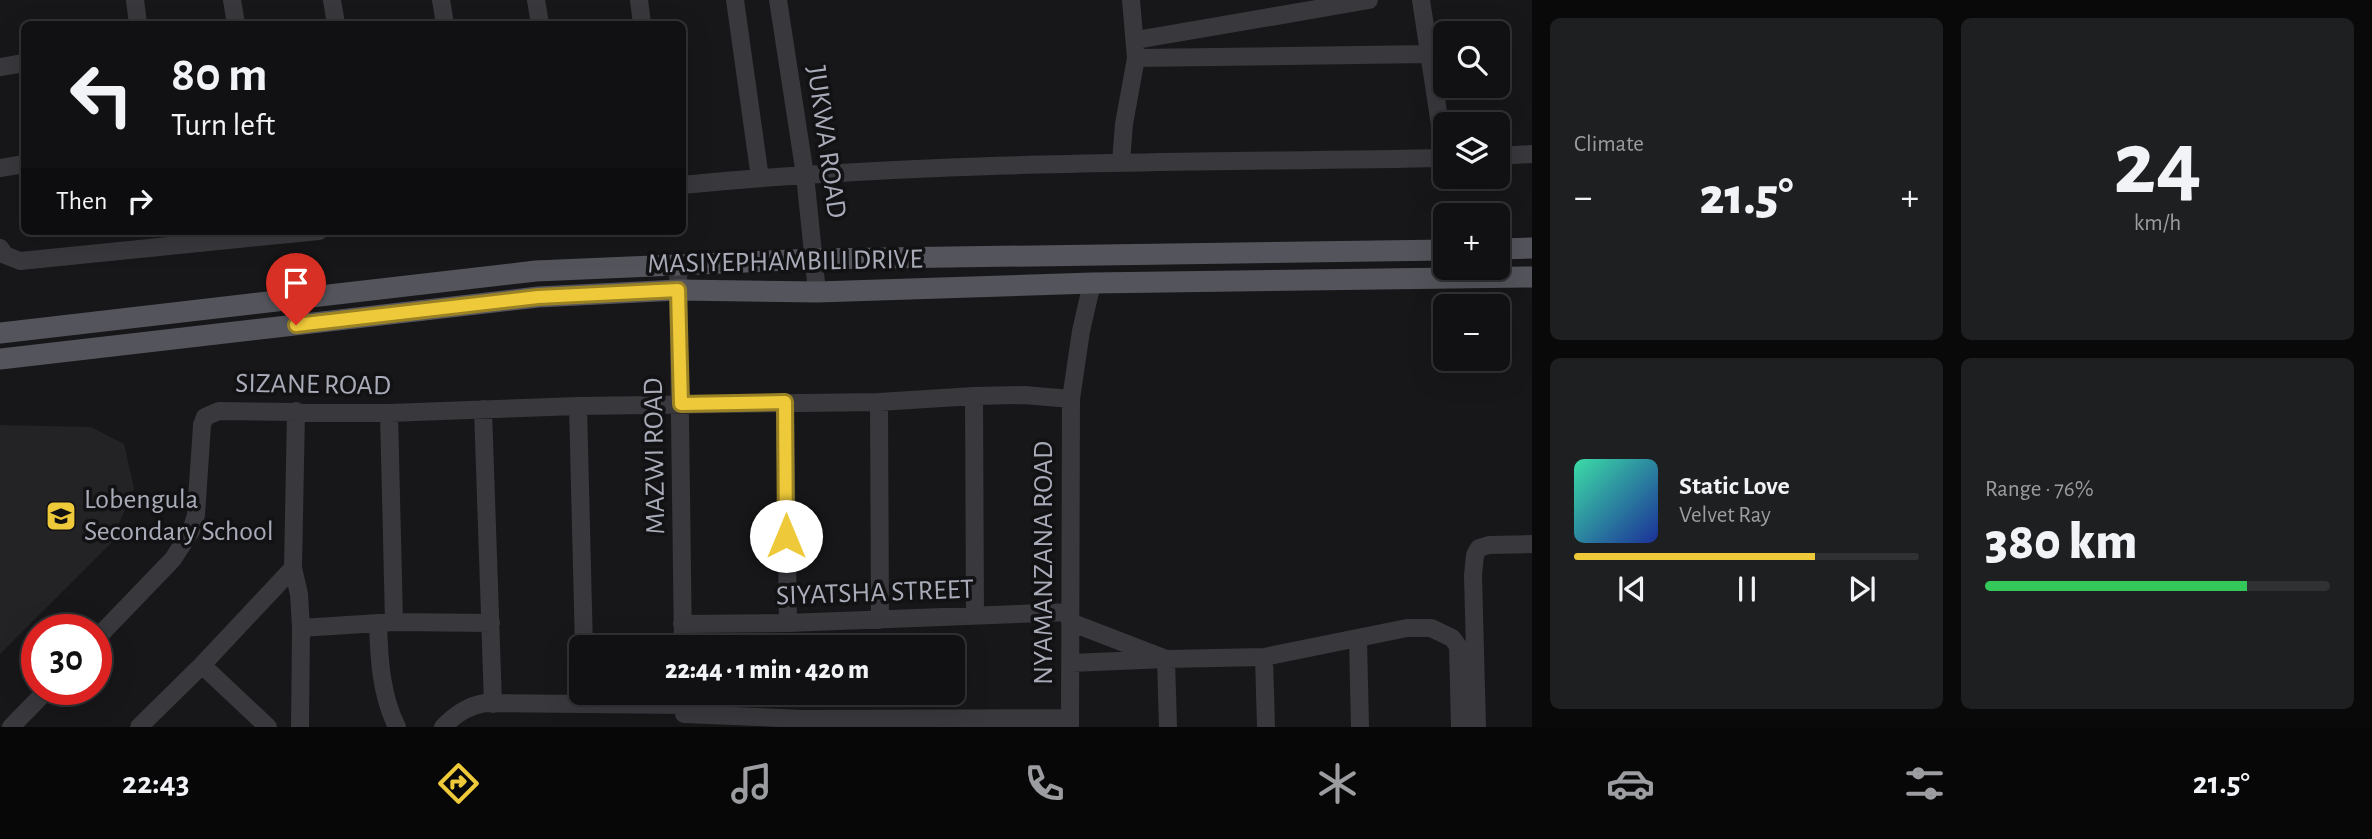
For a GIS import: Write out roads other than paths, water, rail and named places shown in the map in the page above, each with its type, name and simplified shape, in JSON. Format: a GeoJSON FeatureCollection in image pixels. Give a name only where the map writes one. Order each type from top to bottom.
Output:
{"type":"FeatureCollection","features":[{"type":"Feature","properties":{"kind":"main road"},"geometry":{"type":"LineString","coordinates":[[1510,249],[1532,248]]}},
{"type":"Feature","properties":{"kind":"main road","name":"MASIYEPHAMBILI DRIVE"},"geometry":{"type":"LineString","coordinates":[[0,333],[536,271],[815,259],[1433,250]]}},
{"type":"Feature","properties":{"kind":"main road","name":"MASIYEPHAMBILI DRIVE"},"geometry":{"type":"LineString","coordinates":[[0,359],[538,297],[678,290],[817,292],[1092,283],[1532,277]]}},
{"type":"Feature","properties":{"kind":"street"},"geometry":{"type":"LineString","coordinates":[[135,0],[138,21]]}},
{"type":"Feature","properties":{"kind":"street"},"geometry":{"type":"LineString","coordinates":[[232,0],[236,21]]}},
{"type":"Feature","properties":{"kind":"street"},"geometry":{"type":"LineString","coordinates":[[332,0],[336,21]]}},
{"type":"Feature","properties":{"kind":"street"},"geometry":{"type":"LineString","coordinates":[[441,0],[444,21]]}},
{"type":"Feature","properties":{"kind":"street"},"geometry":{"type":"LineString","coordinates":[[536,0],[540,21]]}},
{"type":"Feature","properties":{"kind":"street"},"geometry":{"type":"LineString","coordinates":[[639,0],[642,21]]}},
{"type":"Feature","properties":{"kind":"street"},"geometry":{"type":"LineString","coordinates":[[735,0],[760,178]]}},
{"type":"Feature","properties":{"kind":"street","name":"JUKWA ROAD"},"geometry":{"type":"LineString","coordinates":[[778,0],[805,175],[817,292]]}},
{"type":"Feature","properties":{"kind":"street"},"geometry":{"type":"LineString","coordinates":[[1121,162],[1124,124],[1136,58],[1131,0]]}},
{"type":"Feature","properties":{"kind":"street"},"geometry":{"type":"LineString","coordinates":[[1136,40],[1369,0]]}},
{"type":"Feature","properties":{"kind":"street"},"geometry":{"type":"LineString","coordinates":[[1421,0],[1437,112]]}},
{"type":"Feature","properties":{"kind":"street"},"geometry":{"type":"LineString","coordinates":[[1136,58],[1428,54]]}},
{"type":"Feature","properties":{"kind":"street"},"geometry":{"type":"LineString","coordinates":[[0,67],[21,64]]}},
{"type":"Feature","properties":{"kind":"street"},"geometry":{"type":"LineString","coordinates":[[1510,155],[1532,154]]}},
{"type":"Feature","properties":{"kind":"street"},"geometry":{"type":"LineString","coordinates":[[686,186],[760,178],[953,166],[1433,158]]}},
{"type":"Feature","properties":{"kind":"street"},"geometry":{"type":"LineString","coordinates":[[0,168],[21,164]]}},
{"type":"Feature","properties":{"kind":"street"},"geometry":{"type":"LineString","coordinates":[[0,248],[5,255],[20,261],[173,238],[246,235]]}},
{"type":"Feature","properties":{"kind":"street","name":"MAZWI ROAD"},"geometry":{"type":"LineString","coordinates":[[678,265],[682,635]]}},
{"type":"Feature","properties":{"kind":"street","name":"NYAMANZANA ROAD"},"geometry":{"type":"LineString","coordinates":[[1070,723],[1071,399],[1080,331],[1092,283]]}},
{"type":"Feature","properties":{"kind":"street","name":"SIZANE ROAD"},"geometry":{"type":"LineString","coordinates":[[112,622],[173,559],[191,531],[196,515],[202,425],[205,417],[219,411],[389,413],[578,406],[879,402],[1024,395],[1071,399]]}},
{"type":"Feature","properties":{"kind":"street"},"geometry":{"type":"LineString","coordinates":[[974,396],[975,615]]}},
{"type":"Feature","properties":{"kind":"street"},"geometry":{"type":"LineString","coordinates":[[785,402],[788,623]]}},
{"type":"Feature","properties":{"kind":"street"},"geometry":{"type":"LineString","coordinates":[[879,402],[880,620]]}},
{"type":"Feature","properties":{"kind":"street"},"geometry":{"type":"LineString","coordinates":[[578,406],[584,635]]}},
{"type":"Feature","properties":{"kind":"street"},"geometry":{"type":"LineString","coordinates":[[483,409],[493,704]]}},
{"type":"Feature","properties":{"kind":"street"},"geometry":{"type":"LineString","coordinates":[[296,411],[293,568],[297,580],[301,628],[300,727]]}},
{"type":"Feature","properties":{"kind":"street"},"geometry":{"type":"LineString","coordinates":[[389,413],[386,623],[379,655],[382,684],[395,726]]}},
{"type":"Feature","properties":{"kind":"street"},"geometry":{"type":"LineString","coordinates":[[1477,727],[1473,575],[1475,555],[1479,548],[1489,545],[1532,544]]}},
{"type":"Feature","properties":{"kind":"street"},"geometry":{"type":"LineString","coordinates":[[139,727],[202,665],[293,568]]}},
{"type":"Feature","properties":{"kind":"street","name":"SIYATSHA STREET"},"geometry":{"type":"LineString","coordinates":[[682,624],[788,623],[975,615],[1070,617]]}},
{"type":"Feature","properties":{"kind":"street"},"geometry":{"type":"LineString","coordinates":[[1070,617],[1166,659]]}},
{"type":"Feature","properties":{"kind":"street"},"geometry":{"type":"LineString","coordinates":[[301,628],[386,623],[491,623]]}},
{"type":"Feature","properties":{"kind":"street"},"geometry":{"type":"LineString","coordinates":[[1071,663],[1264,657],[1407,628],[1432,628],[1452,638],[1458,646],[1460,727]]}},
{"type":"Feature","properties":{"kind":"street"},"geometry":{"type":"LineString","coordinates":[[1358,638],[1360,727]]}},
{"type":"Feature","properties":{"kind":"street"},"geometry":{"type":"LineString","coordinates":[[1264,657],[1266,727]]}},
{"type":"Feature","properties":{"kind":"street"},"geometry":{"type":"LineString","coordinates":[[1166,659],[1168,727]]}},
{"type":"Feature","properties":{"kind":"street"},"geometry":{"type":"LineString","coordinates":[[202,665],[268,727]]}},
{"type":"Feature","properties":{"kind":"street"},"geometry":{"type":"LineString","coordinates":[[451,724],[473,705],[569,700]]}},
{"type":"Feature","properties":{"kind":"street"},"geometry":{"type":"LineString","coordinates":[[11,727],[32,705]]}},
{"type":"Feature","properties":{"kind":"street"},"geometry":{"type":"LineString","coordinates":[[639,705],[804,723],[1070,723]]}},
{"type":"Feature","properties":{"kind":"place","name":"Lobengula Secondary School"},"geometry":{"type":"Point","coordinates":[61,516]}}]}
